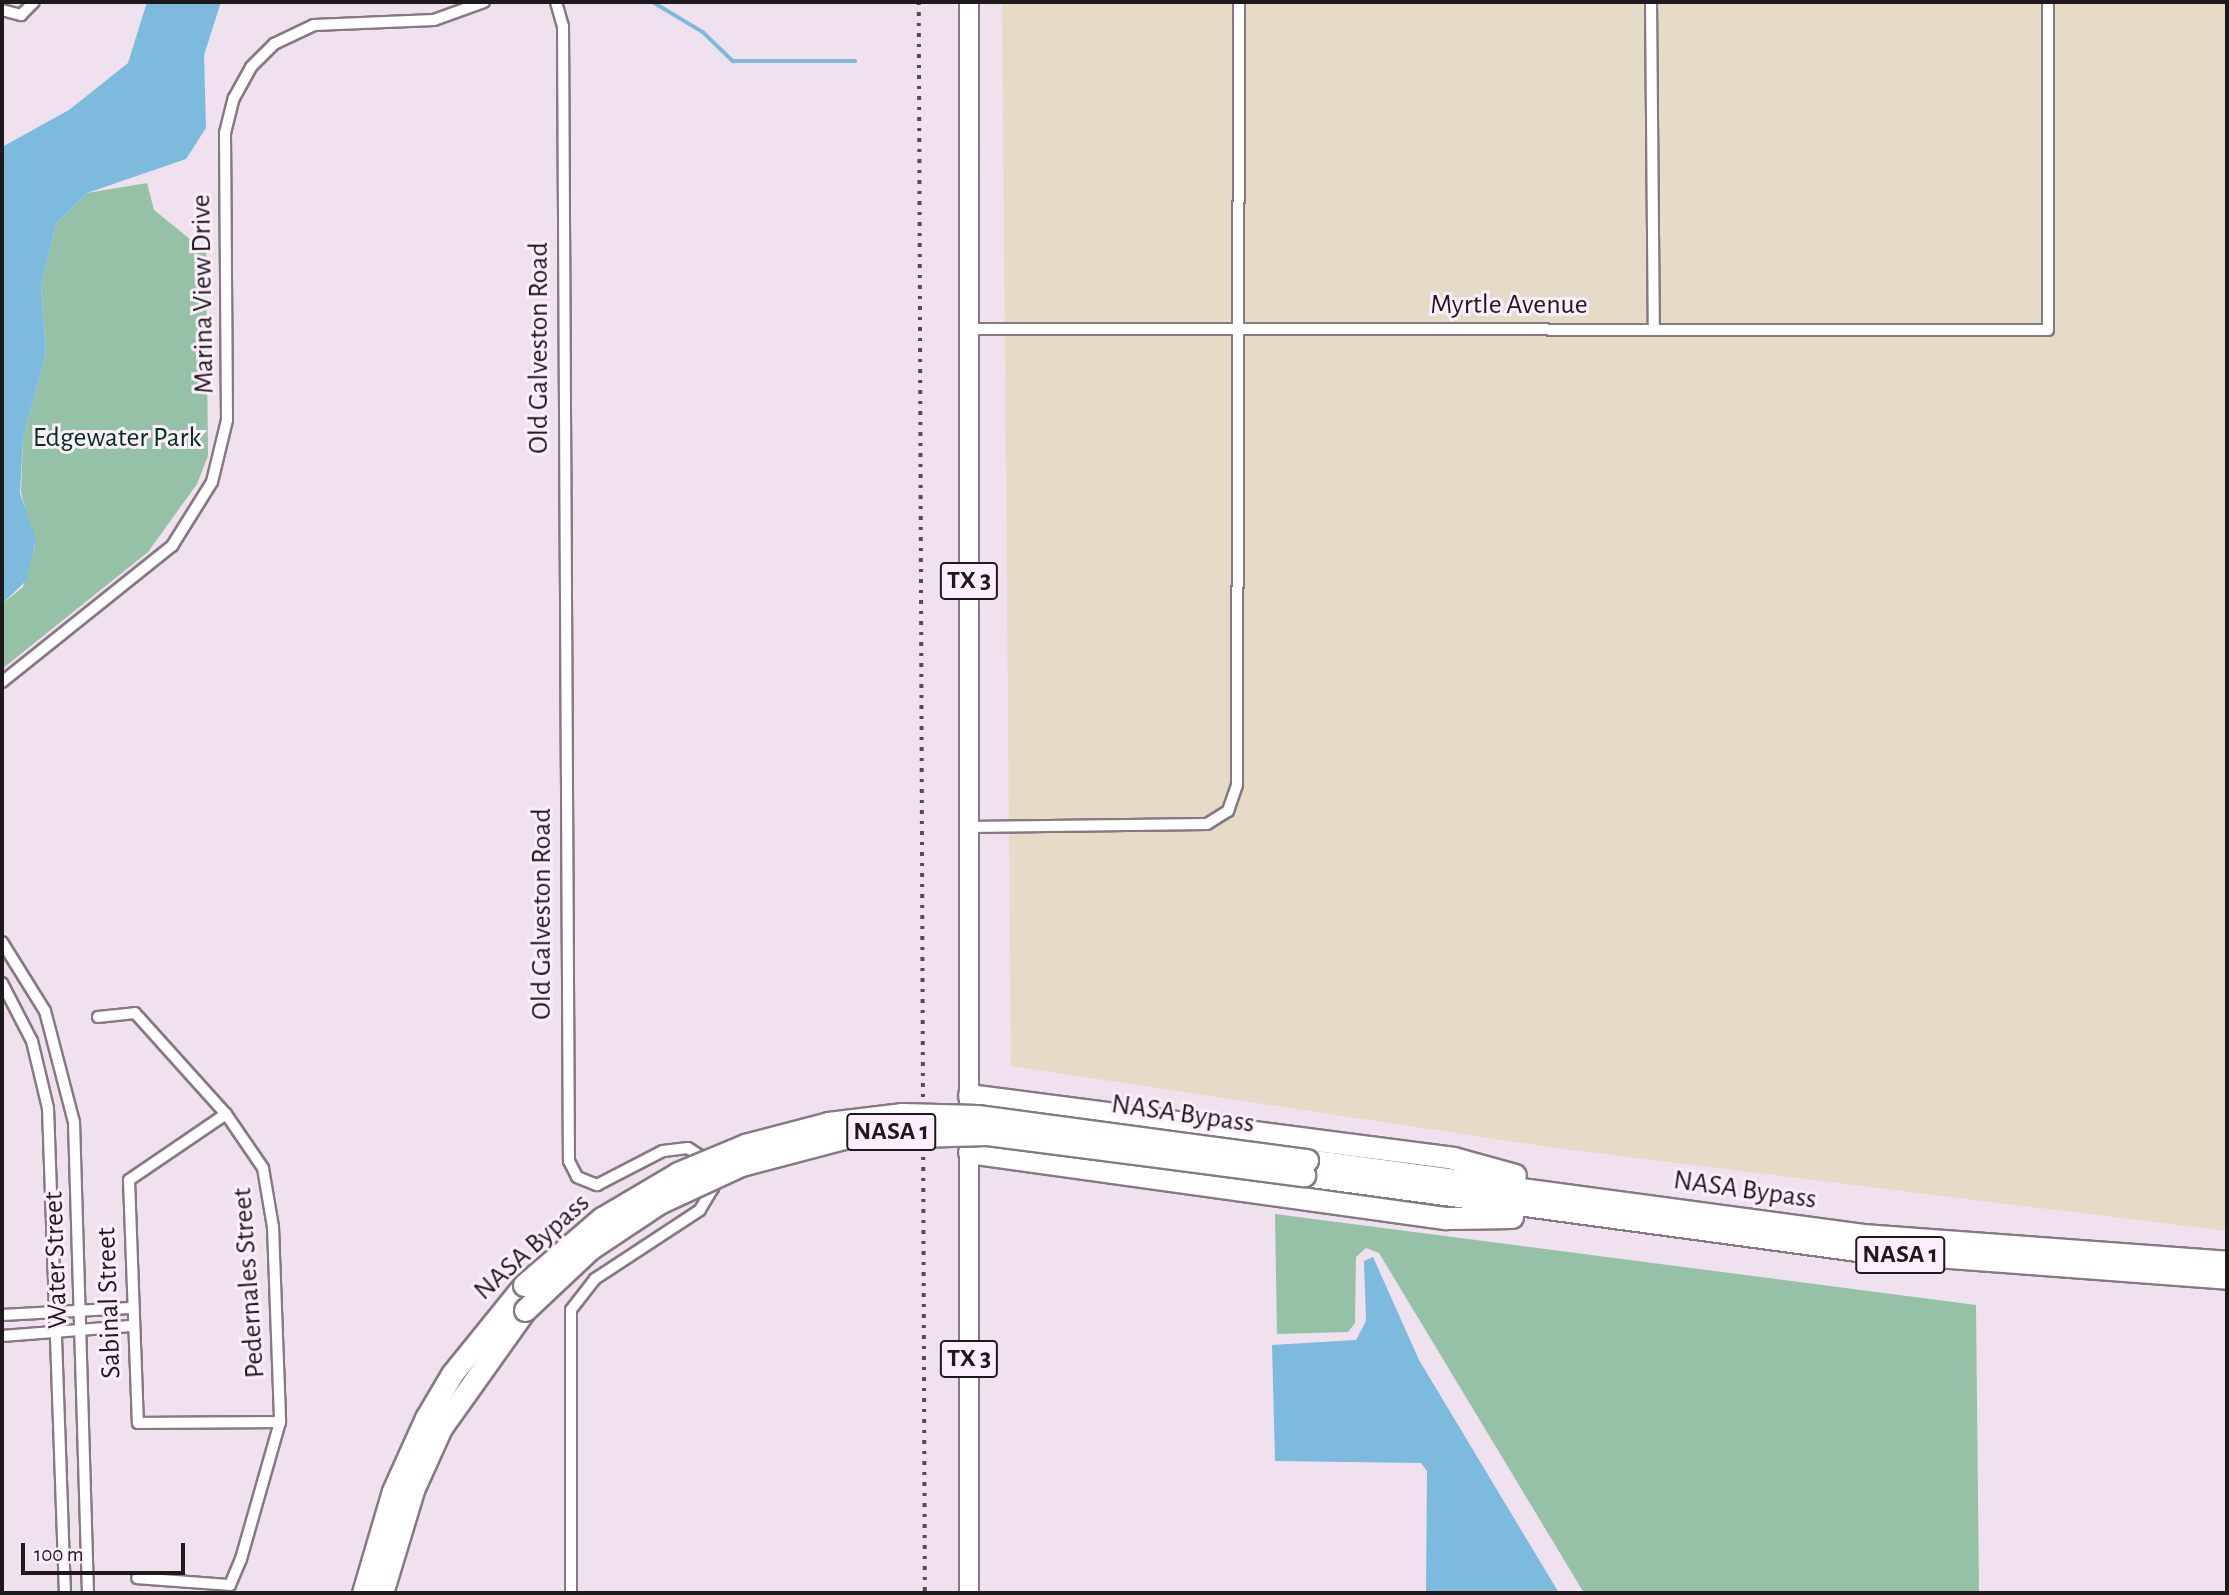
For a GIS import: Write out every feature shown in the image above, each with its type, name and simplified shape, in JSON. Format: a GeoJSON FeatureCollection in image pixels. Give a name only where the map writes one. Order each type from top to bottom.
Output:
{"type":"FeatureCollection","features":[{"type":"Feature","properties":{"kind":"highway"},"geometry":{"type":"LineString","coordinates":[[969,1095],[1158,1117],[1453,1158],[1588,1195]]}},
{"type":"Feature","properties":{"kind":"highway","name":"NASA Bypass"},"geometry":{"type":"LineString","coordinates":[[363,1593],[393,1491],[426,1418],[452,1374],[524,1285],[602,1218],[678,1173],[745,1145],[828,1123],[902,1114],[976,1116],[1306,1168],[1574,1216],[1995,1265],[2227,1278]]}},
{"type":"Feature","properties":{"kind":"highway"},"geometry":{"type":"LineString","coordinates":[[1158,1117],[1141,1146],[1158,1179]]}},
{"type":"Feature","properties":{"kind":"highway","name":"NASA Bypass"},"geometry":{"type":"LineString","coordinates":[[382,1593],[413,1490],[441,1428],[525,1310],[590,1248],[659,1203],[741,1165],[844,1138],[987,1134],[1588,1195],[1928,1242],[2227,1262]]}},
{"type":"Feature","properties":{"kind":"highway"},"geometry":{"type":"LineString","coordinates":[[969,1152],[1446,1218],[1574,1216]]}},
{"type":"Feature","properties":{"kind":"main road","name":"TX 3"},"geometry":{"type":"LineString","coordinates":[[969,2],[969,1593]]}},
{"type":"Feature","properties":{"kind":"street"},"geometry":{"type":"LineString","coordinates":[[2,10],[21,15],[33,2]]}},
{"type":"Feature","properties":{"kind":"street","name":"Marina View Drive"},"geometry":{"type":"LineString","coordinates":[[2,682],[172,547],[212,482],[227,421],[225,134],[233,98],[251,67],[274,44],[314,25],[434,20],[484,2]]}},
{"type":"Feature","properties":{"kind":"street","name":"Old Galveston Road"},"geometry":{"type":"LineString","coordinates":[[556,2],[563,40],[569,1161],[577,1177],[597,1185],[663,1151],[688,1148],[702,1157],[713,1188],[700,1210],[595,1279],[570,1310],[571,1593]]}},
{"type":"Feature","properties":{"kind":"street"},"geometry":{"type":"LineString","coordinates":[[969,827],[1207,824],[1228,811],[1237,785],[1239,2]]}},
{"type":"Feature","properties":{"kind":"street"},"geometry":{"type":"LineString","coordinates":[[1651,2],[1654,329]]}},
{"type":"Feature","properties":{"kind":"street","name":"Myrtle Avenue"},"geometry":{"type":"LineString","coordinates":[[969,329],[1238,327],[2048,330],[2048,2]]}},
{"type":"Feature","properties":{"kind":"street","name":"Water Street"},"geometry":{"type":"LineString","coordinates":[[2,942],[45,1011],[68,1086],[81,1311],[88,1593]]}},
{"type":"Feature","properties":{"kind":"street","name":"Water Street"},"geometry":{"type":"LineString","coordinates":[[2,983],[32,1041],[43,1083],[59,1334],[65,1593]]}},
{"type":"Feature","properties":{"kind":"street","name":"Pedernales Street"},"geometry":{"type":"LineString","coordinates":[[98,1017],[135,1013],[254,1148],[270,1194],[280,1422],[230,1585],[136,1578]]}},
{"type":"Feature","properties":{"kind":"street","name":"Sabinal Street"},"geometry":{"type":"LineString","coordinates":[[226,1114],[129,1180],[130,1308],[138,1423],[280,1422]]}},
{"type":"Feature","properties":{"kind":"street"},"geometry":{"type":"LineString","coordinates":[[2,1315],[130,1308]]}},
{"type":"Feature","properties":{"kind":"street"},"geometry":{"type":"LineString","coordinates":[[2,1336],[59,1334],[131,1326]]}},
{"type":"Feature","properties":{"kind":"shaded area"},"geometry":{"type":"Polygon","coordinates":[[[1002,2],[2227,2],[2227,1231],[1556,1148],[1011,1066],[1002,2]]]}},
{"type":"Feature","properties":{"kind":"green space","name":"Edgewater Park"},"geometry":{"type":"Polygon","coordinates":[[[147,183],[154,210],[206,252],[208,456],[197,484],[148,552],[2,669],[2,604],[23,587],[35,546],[21,492],[23,439],[46,352],[41,286],[56,224],[87,193],[147,183]]]}},
{"type":"Feature","properties":{"kind":"green space"},"geometry":{"type":"Polygon","coordinates":[[[1275,1214],[1976,1305],[1979,1593],[1584,1593],[1379,1253],[1366,1248],[1356,1257],[1355,1323],[1348,1332],[1277,1334],[1275,1214]]]}},
{"type":"Feature","properties":{"kind":"water"},"geometry":{"type":"Polygon","coordinates":[[[147,2],[221,2],[204,55],[206,128],[186,159],[87,193],[56,224],[41,286],[46,352],[23,439],[20,493],[36,540],[26,581],[2,604],[2,147],[69,110],[128,63],[147,2]]]}},
{"type":"Feature","properties":{"kind":"water"},"geometry":{"type":"Polygon","coordinates":[[[1373,1257],[1419,1360],[1559,1593],[1426,1593],[1427,1471],[1421,1463],[1275,1461],[1272,1345],[1356,1340],[1366,1321],[1364,1261],[1373,1257]]]}},
{"type":"Feature","properties":{"kind":"waterway"},"geometry":{"type":"LineString","coordinates":[[653,2],[703,32],[733,61],[855,61]]}},
{"type":"Feature","properties":{"kind":"railway"},"geometry":{"type":"LineString","coordinates":[[919,2],[925,1593]]}}]}
